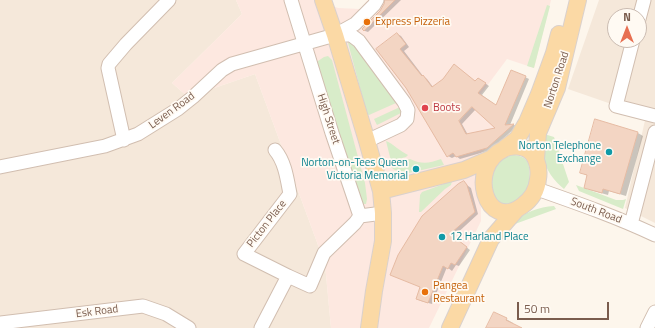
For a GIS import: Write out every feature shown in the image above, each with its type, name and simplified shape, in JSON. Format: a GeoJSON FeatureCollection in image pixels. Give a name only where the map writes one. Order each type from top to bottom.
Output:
{"type":"FeatureCollection","features":[{"type":"Feature","properties":{"kind":"main road"},"geometry":{"type":"LineString","coordinates":[[323,0],[335,35],[381,191],[383,241],[369,328]]}},
{"type":"Feature","properties":{"kind":"main road","name":"Norton Road"},"geometry":{"type":"LineString","coordinates":[[505,148],[517,139],[527,122],[539,94],[554,53],[567,0]]}},
{"type":"Feature","properties":{"kind":"main road","name":"Norton Road"},"geometry":{"type":"LineString","coordinates":[[536,159],[538,133],[557,88],[578,0]]}},
{"type":"Feature","properties":{"kind":"main road"},"geometry":{"type":"LineString","coordinates":[[450,328],[491,238],[516,210],[533,196],[537,189],[539,177],[536,159],[530,151],[515,146],[505,148],[492,158],[486,170],[483,182],[485,197],[490,205],[499,211],[507,212],[516,210]]}},
{"type":"Feature","properties":{"kind":"main road"},"geometry":{"type":"LineString","coordinates":[[381,191],[464,170],[492,158]]}},
{"type":"Feature","properties":{"kind":"main road"},"geometry":{"type":"LineString","coordinates":[[464,170],[483,182]]}},
{"type":"Feature","properties":{"kind":"main road"},"geometry":{"type":"LineString","coordinates":[[490,205],[491,238]]}},
{"type":"Feature","properties":{"kind":"street"},"geometry":{"type":"LineString","coordinates":[[124,140],[108,68],[109,64],[126,44],[169,0]]}},
{"type":"Feature","properties":{"kind":"street","name":"High Street"},"geometry":{"type":"LineString","coordinates":[[292,0],[332,133],[360,216]]}},
{"type":"Feature","properties":{"kind":"street"},"geometry":{"type":"LineString","coordinates":[[335,35],[355,24],[374,5],[376,0]]}},
{"type":"Feature","properties":{"kind":"street"},"geometry":{"type":"LineString","coordinates":[[335,35],[350,35],[359,40],[404,102],[408,110],[407,120],[402,125],[367,141]]}},
{"type":"Feature","properties":{"kind":"street","name":"Leven Road"},"geometry":{"type":"LineString","coordinates":[[0,167],[104,146],[124,140],[138,134],[178,110],[222,70],[232,64],[335,35]]}},
{"type":"Feature","properties":{"kind":"street"},"geometry":{"type":"LineString","coordinates":[[631,48],[616,106],[655,116]]}},
{"type":"Feature","properties":{"kind":"street"},"geometry":{"type":"LineString","coordinates":[[631,224],[653,150],[655,132]]}},
{"type":"Feature","properties":{"kind":"street","name":"Picton Place"},"geometry":{"type":"LineString","coordinates":[[275,150],[280,157],[286,174],[290,194],[244,254],[288,276]]}},
{"type":"Feature","properties":{"kind":"street","name":"South Road"},"geometry":{"type":"LineString","coordinates":[[537,189],[631,224],[655,235]]}},
{"type":"Feature","properties":{"kind":"street"},"geometry":{"type":"LineString","coordinates":[[264,327],[288,276],[310,286],[324,253],[355,223],[360,216],[383,213]]}},
{"type":"Feature","properties":{"kind":"street","name":"Esk Road"},"geometry":{"type":"LineString","coordinates":[[0,323],[143,306],[166,314],[189,328]]}},
{"type":"Feature","properties":{"kind":"street"},"geometry":{"type":"LineString","coordinates":[[647,328],[655,312]]}},
{"type":"Feature","properties":{"kind":"shaded area"},"geometry":{"type":"Polygon","coordinates":[[[0,0],[236,0],[242,14],[172,83],[188,97],[255,74],[325,264],[331,328],[0,328],[0,0]]]}},
{"type":"Feature","properties":{"kind":"shaded area"},"geometry":{"type":"Polygon","coordinates":[[[236,0],[317,0],[338,8],[360,9],[368,0],[551,0],[534,68],[507,59],[478,98],[509,128],[480,154],[481,221],[429,328],[331,328],[325,264],[255,74],[188,97],[172,83],[242,14],[236,0]]]}},
{"type":"Feature","properties":{"kind":"shaded area"},"geometry":{"type":"Polygon","coordinates":[[[599,0],[655,0],[655,223],[625,208],[646,116],[568,89],[599,0]]]}},
{"type":"Feature","properties":{"kind":"green space"},"geometry":{"type":"Polygon","coordinates":[[[547,5],[550,6],[534,68],[527,66],[547,5]]]}},
{"type":"Feature","properties":{"kind":"green space"},"geometry":{"type":"Polygon","coordinates":[[[353,40],[396,103],[369,115],[367,114],[348,43],[349,41],[353,40]]]}},
{"type":"Feature","properties":{"kind":"green space"},"geometry":{"type":"Polygon","coordinates":[[[328,56],[332,60],[365,183],[367,199],[366,204],[360,204],[315,63],[328,56]]]}},
{"type":"Feature","properties":{"kind":"green space"},"geometry":{"type":"Polygon","coordinates":[[[400,107],[403,112],[377,125],[374,119],[400,107]]]}},
{"type":"Feature","properties":{"kind":"green space"},"geometry":{"type":"Polygon","coordinates":[[[544,134],[554,137],[569,182],[564,189],[551,175],[544,162],[544,134]]]}},
{"type":"Feature","properties":{"kind":"green space"},"geometry":{"type":"Polygon","coordinates":[[[386,141],[408,155],[406,157],[391,161],[386,141]]]}},
{"type":"Feature","properties":{"kind":"green space"},"geometry":{"type":"Polygon","coordinates":[[[512,155],[525,159],[528,163],[530,172],[529,183],[525,195],[513,203],[506,205],[500,203],[493,195],[491,189],[491,178],[500,162],[512,155]]]}},
{"type":"Feature","properties":{"kind":"green space"},"geometry":{"type":"Polygon","coordinates":[[[410,159],[426,163],[441,159],[444,165],[404,174],[403,172],[395,170],[389,165],[410,159]]]}},
{"type":"Feature","properties":{"kind":"green space"},"geometry":{"type":"Polygon","coordinates":[[[452,181],[451,185],[421,212],[419,212],[420,195],[422,192],[452,181]]]}},
{"type":"Feature","properties":{"kind":"green space"},"geometry":{"type":"Polygon","coordinates":[[[576,185],[616,200],[626,199],[623,209],[579,191],[576,185]]]}},
{"type":"Feature","properties":{"kind":"green space"},"geometry":{"type":"Polygon","coordinates":[[[554,206],[556,209],[515,224],[514,223],[522,216],[532,211],[554,206]]]}},
{"type":"Feature","properties":{"kind":"building"},"geometry":{"type":"Polygon","coordinates":[[[385,0],[395,0],[364,31],[362,29],[380,11],[385,0]]]}},
{"type":"Feature","properties":{"kind":"building"},"geometry":{"type":"Polygon","coordinates":[[[397,33],[406,44],[400,49],[432,87],[443,79],[454,64],[475,81],[478,78],[486,83],[478,93],[496,105],[511,70],[526,76],[505,125],[514,124],[487,148],[456,157],[453,153],[447,157],[406,88],[376,49],[397,33]],[[472,107],[459,121],[466,134],[495,128],[472,107]]]}},
{"type":"Feature","properties":{"kind":"building","name":"Norton Telephone Exchange"},"geometry":{"type":"Polygon","coordinates":[[[595,119],[638,132],[620,194],[603,189],[602,193],[584,188],[587,175],[580,173],[595,119]]]}},
{"type":"Feature","properties":{"kind":"building"},"geometry":{"type":"Polygon","coordinates":[[[464,181],[467,185],[475,212],[450,234],[467,247],[455,265],[451,263],[448,269],[443,266],[428,303],[416,299],[420,287],[390,275],[398,255],[422,216],[458,184],[464,181]]]}},
{"type":"Feature","properties":{"kind":"building"},"geometry":{"type":"Polygon","coordinates":[[[494,312],[507,318],[506,320],[522,328],[486,328],[494,312]]]}},
{"type":"Feature","properties":{"kind":"place","name":"Express Pizzeria"},"geometry":{"type":"Point","coordinates":[367,22]}},
{"type":"Feature","properties":{"kind":"place","name":"Boots"},"geometry":{"type":"Point","coordinates":[425,108]}},
{"type":"Feature","properties":{"kind":"place","name":"Norton Telephone Exchange"},"geometry":{"type":"Point","coordinates":[609,152]}},
{"type":"Feature","properties":{"kind":"place","name":"Norton-on-Tees Queen Victoria Memorial"},"geometry":{"type":"Point","coordinates":[416,169]}},
{"type":"Feature","properties":{"kind":"place","name":"12 Harland Place"},"geometry":{"type":"Point","coordinates":[442,237]}},
{"type":"Feature","properties":{"kind":"place","name":"Pangea Restaurant"},"geometry":{"type":"Point","coordinates":[425,292]}}]}
